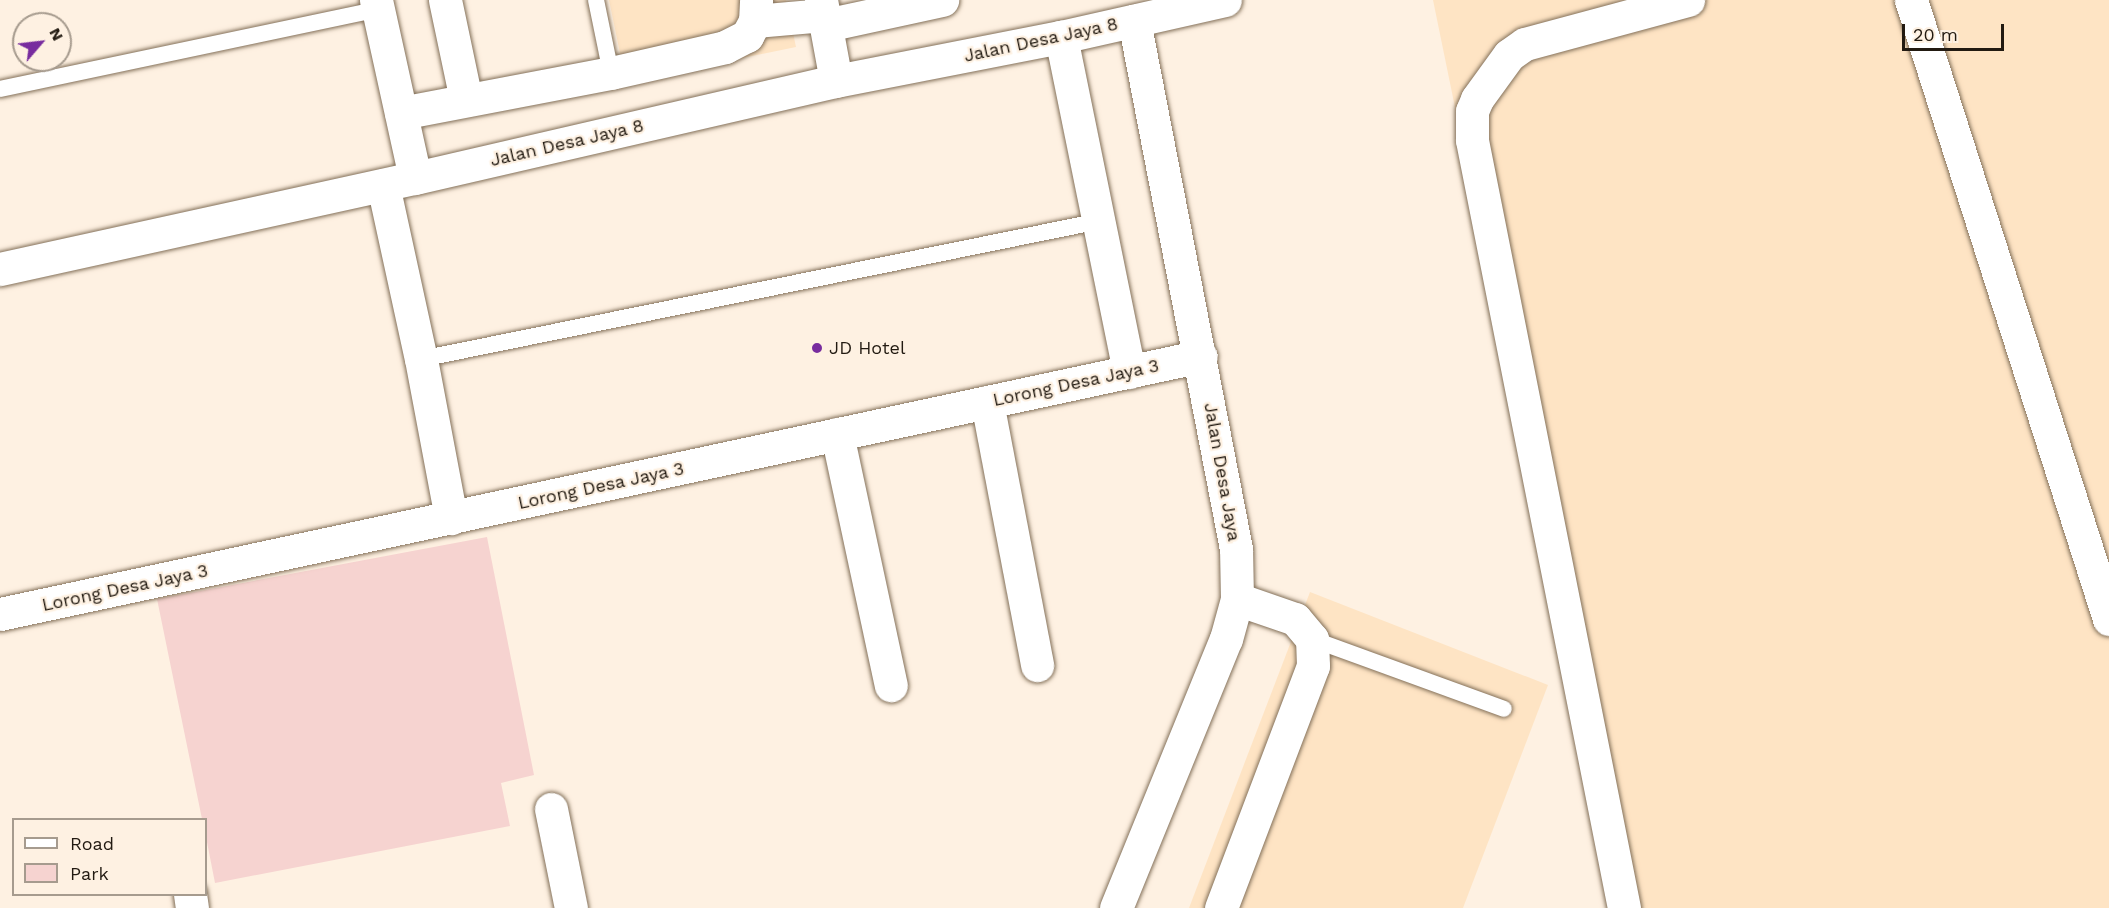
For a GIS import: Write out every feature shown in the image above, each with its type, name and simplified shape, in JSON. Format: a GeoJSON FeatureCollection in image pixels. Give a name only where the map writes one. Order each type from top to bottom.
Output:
{"type":"FeatureCollection","features":[{"type":"Feature","properties":{"kind":"street"},"geometry":{"type":"LineString","coordinates":[[445,0],[466,100]]}},
{"type":"Feature","properties":{"kind":"street"},"geometry":{"type":"LineString","coordinates":[[401,113],[611,73],[725,47],[747,36],[756,11],[824,13],[942,0]]}},
{"type":"Feature","properties":{"kind":"street","name":"Jalan Desa Jaya 8"},"geometry":{"type":"LineString","coordinates":[[0,269],[415,178],[836,81],[1060,37],[1225,0]]}},
{"type":"Feature","properties":{"kind":"street"},"geometry":{"type":"LineString","coordinates":[[1624,908],[1472,140],[1472,111],[1477,99],[1509,55],[1525,44],[1688,0]]}},
{"type":"Feature","properties":{"kind":"street"},"geometry":{"type":"LineString","coordinates":[[1911,0],[2109,618]]}},
{"type":"Feature","properties":{"kind":"street"},"geometry":{"type":"LineString","coordinates":[[377,4],[415,178]]}},
{"type":"Feature","properties":{"kind":"street"},"geometry":{"type":"LineString","coordinates":[[824,13],[836,81]]}},
{"type":"Feature","properties":{"kind":"street","name":"Jalan Desa Jaya"},"geometry":{"type":"LineString","coordinates":[[1116,908],[1226,639],[1238,599],[1236,549],[1201,356],[1134,21]]}},
{"type":"Feature","properties":{"kind":"street"},"geometry":{"type":"LineString","coordinates":[[1060,37],[1100,221],[1129,372]]}},
{"type":"Feature","properties":{"kind":"street"},"geometry":{"type":"LineString","coordinates":[[382,185],[420,359],[450,518]]}},
{"type":"Feature","properties":{"kind":"street","name":"Lorong Desa Jaya 3"},"geometry":{"type":"LineString","coordinates":[[0,614],[1201,356]]}},
{"type":"Feature","properties":{"kind":"street"},"geometry":{"type":"LineString","coordinates":[[987,402],[1037,665]]}},
{"type":"Feature","properties":{"kind":"street"},"geometry":{"type":"LineString","coordinates":[[837,434],[891,685]]}},
{"type":"Feature","properties":{"kind":"street"},"geometry":{"type":"LineString","coordinates":[[1221,908],[1313,666],[1312,639],[1295,619],[1238,599]]}},
{"type":"Feature","properties":{"kind":"street"},"geometry":{"type":"LineString","coordinates":[[551,809],[571,908]]}},
{"type":"Feature","properties":{"kind":"lane"},"geometry":{"type":"LineString","coordinates":[[596,0],[611,73]]}},
{"type":"Feature","properties":{"kind":"lane"},"geometry":{"type":"LineString","coordinates":[[0,89],[377,4]]}},
{"type":"Feature","properties":{"kind":"lane"},"geometry":{"type":"LineString","coordinates":[[420,359],[1100,221]]}},
{"type":"Feature","properties":{"kind":"lane"},"geometry":{"type":"LineString","coordinates":[[1312,639],[1504,709]]}},
{"type":"Feature","properties":{"kind":"shaded area"},"geometry":{"type":"Polygon","coordinates":[[[609,0],[786,0],[796,47],[626,82],[609,0]]]}},
{"type":"Feature","properties":{"kind":"shaded area"},"geometry":{"type":"Polygon","coordinates":[[[1433,0],[2109,0],[2109,908],[1619,908],[1433,0]]]}},
{"type":"Feature","properties":{"kind":"shaded area"},"geometry":{"type":"Polygon","coordinates":[[[1310,592],[1548,685],[1463,908],[1189,908],[1310,592]]]}},
{"type":"Feature","properties":{"kind":"green space"},"geometry":{"type":"Polygon","coordinates":[[[487,537],[534,775],[501,783],[510,826],[215,883],[207,842],[207,818],[202,818],[157,599],[487,537]]]}},
{"type":"Feature","properties":{"kind":"place","name":"JD Hotel"},"geometry":{"type":"Point","coordinates":[817,348]}}]}
